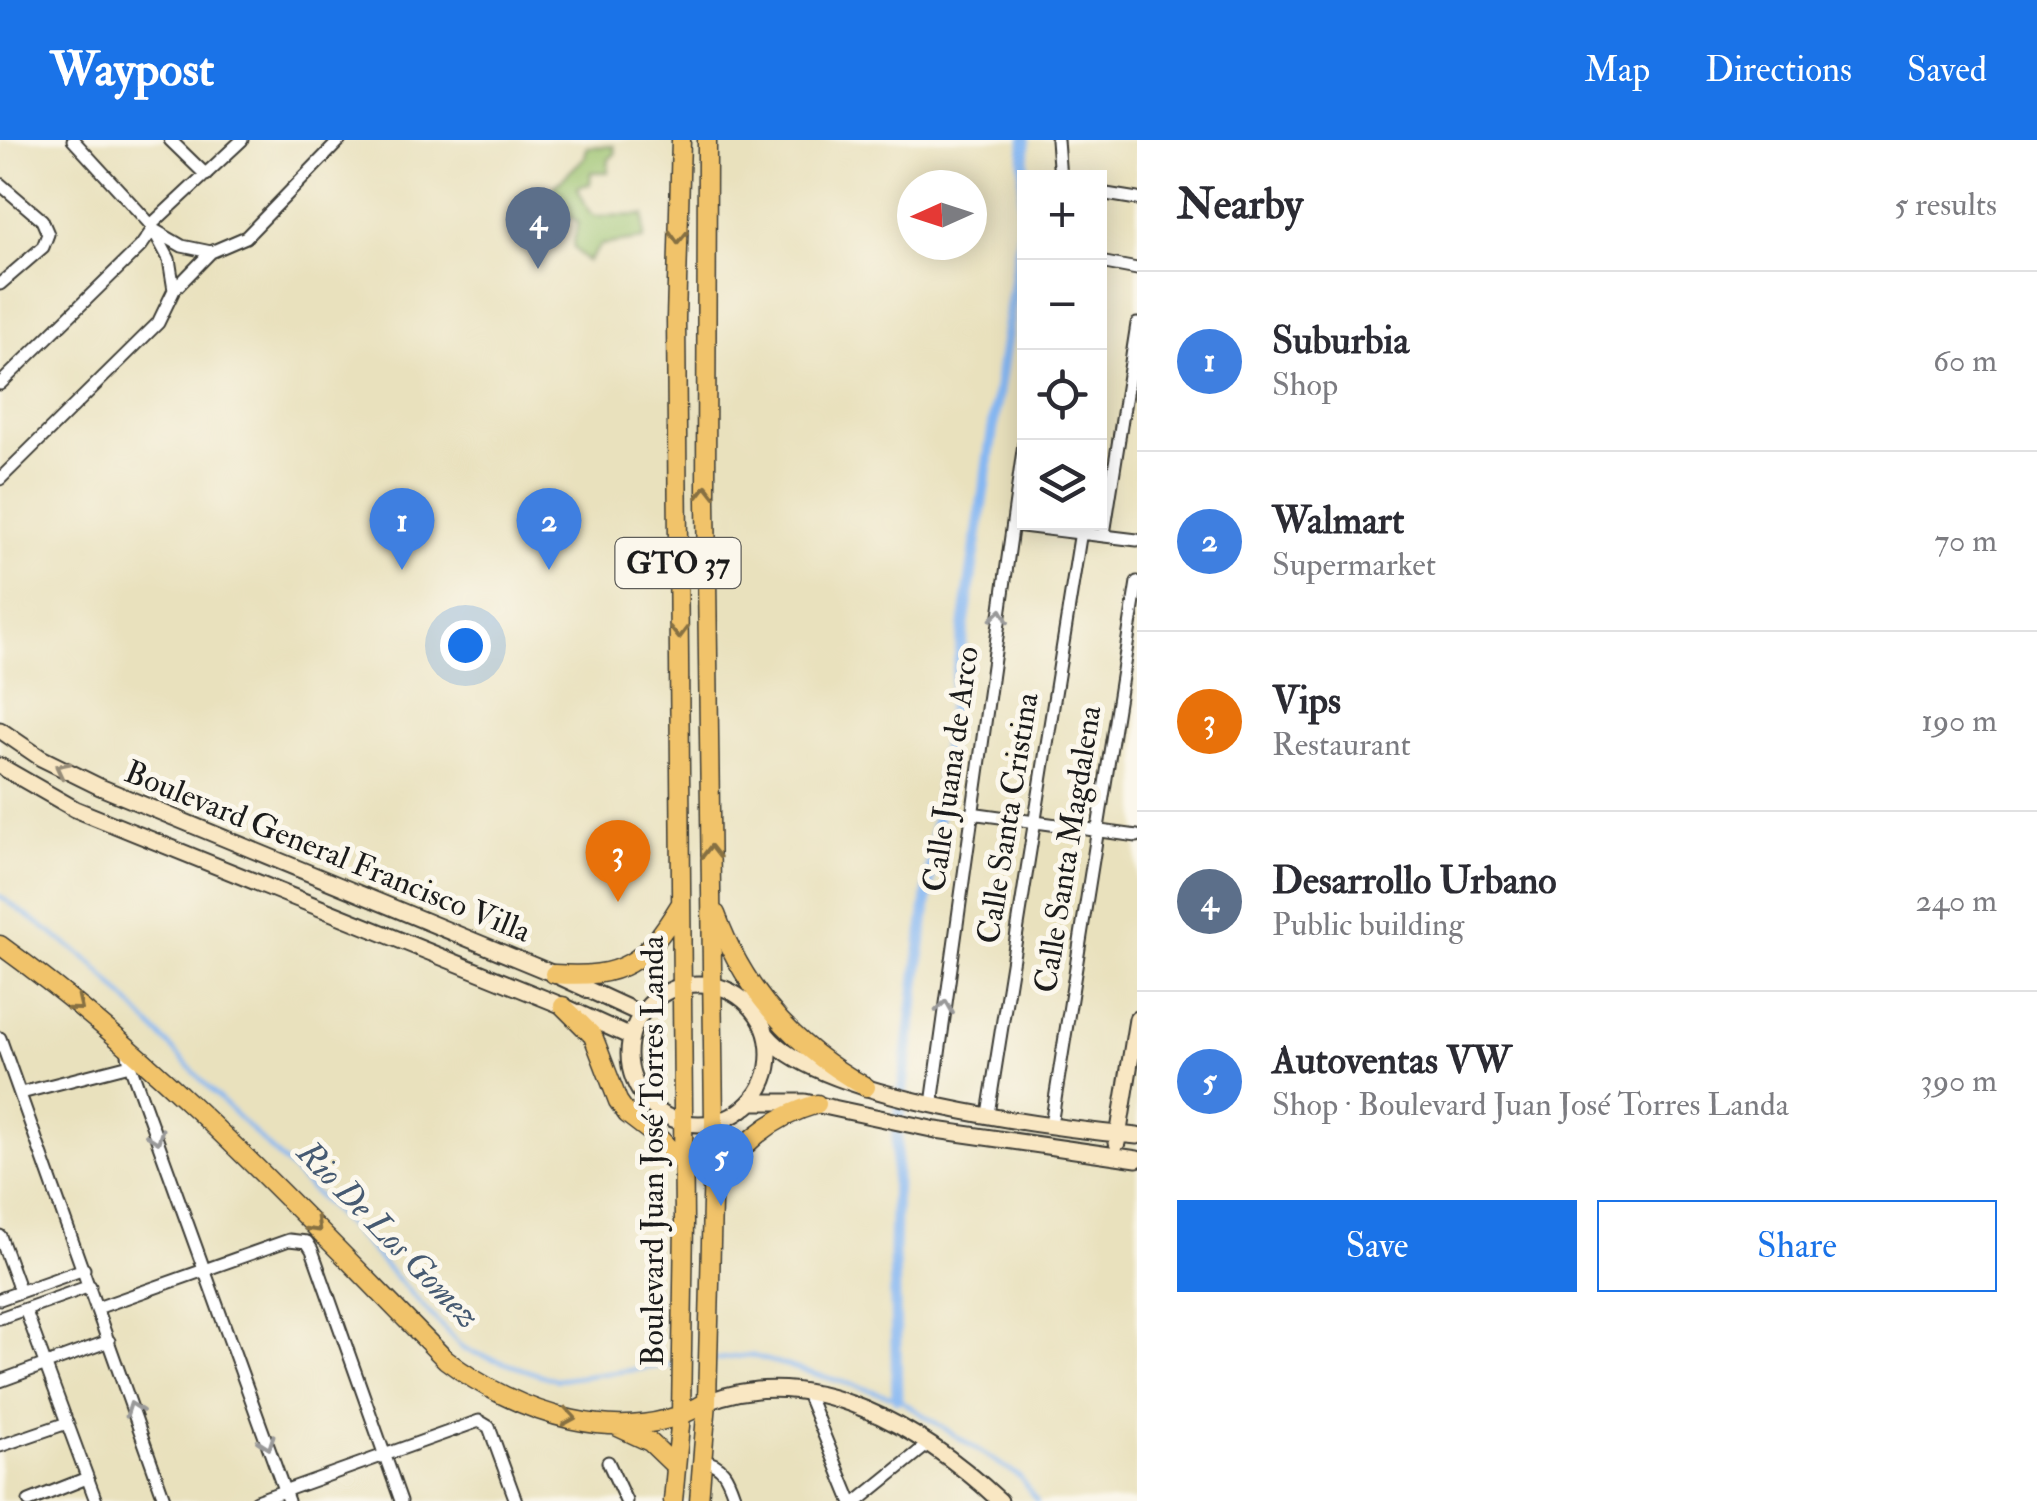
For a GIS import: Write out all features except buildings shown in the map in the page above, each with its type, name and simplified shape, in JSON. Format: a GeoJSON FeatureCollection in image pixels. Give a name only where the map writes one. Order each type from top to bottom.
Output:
{"type":"FeatureCollection","features":[{"type":"Feature","properties":{"kind":"main road","name":"Boulevard Juan José Torres Landa"},"geometry":{"type":"LineString","coordinates":[[673,1501],[682,1390],[684,1164],[676,292],[681,140]]}},
{"type":"Feature","properties":{"kind":"main road","name":"Boulevard Juan José Torres Landa"},"geometry":{"type":"LineString","coordinates":[[699,1501],[708,1392],[714,1123],[706,481],[708,140]]}},
{"type":"Feature","properties":{"kind":"main road","name":"Boulevard General Francisco Villa"},"geometry":{"type":"LineString","coordinates":[[0,730],[41,758],[100,787],[554,974],[641,1014]]}},
{"type":"Feature","properties":{"kind":"main road","name":"Boulevard General Francisco Villa"},"geometry":{"type":"LineString","coordinates":[[0,766],[92,817],[563,1006],[631,1038]]}},
{"type":"Feature","properties":{"kind":"main road"},"geometry":{"type":"LineString","coordinates":[[712,899],[741,969],[775,1016],[817,1056],[874,1089]]}},
{"type":"Feature","properties":{"kind":"main road"},"geometry":{"type":"LineString","coordinates":[[554,974],[599,974],[633,964],[654,945],[680,905]]}},
{"type":"Feature","properties":{"kind":"main road"},"geometry":{"type":"LineString","coordinates":[[0,945],[126,1045],[271,1182],[446,1360],[486,1388],[522,1406],[560,1417],[608,1423],[647,1422],[681,1415],[708,1392],[806,1390],[867,1409],[981,1482],[1000,1501]]}},
{"type":"Feature","properties":{"kind":"main road"},"geometry":{"type":"LineString","coordinates":[[0,962],[29,966]]}},
{"type":"Feature","properties":{"kind":"main road"},"geometry":{"type":"LineString","coordinates":[[683,985],[713,985],[732,991],[747,1002],[767,1036],[808,1068],[927,1103],[1137,1136],[1135,1159],[918,1126],[792,1100],[752,1102],[714,1123],[684,1123],[654,1108],[637,1088],[630,1063],[631,1038],[641,1014],[663,993],[683,985]]}},
{"type":"Feature","properties":{"kind":"main road"},"geometry":{"type":"LineString","coordinates":[[563,1006],[593,1036],[618,1101],[684,1164]]}},
{"type":"Feature","properties":{"kind":"main road"},"geometry":{"type":"LineString","coordinates":[[1115,1157],[1137,1019]]}},
{"type":"Feature","properties":{"kind":"main road"},"geometry":{"type":"LineString","coordinates":[[742,1109],[764,1082],[769,1059],[767,1036]]}},
{"type":"Feature","properties":{"kind":"main road"},"geometry":{"type":"LineString","coordinates":[[712,1188],[732,1158],[761,1129],[780,1117],[818,1104]]}},
{"type":"Feature","properties":{"kind":"main road"},"geometry":{"type":"LineString","coordinates":[[608,1423],[642,1437],[676,1467]]}},
{"type":"Feature","properties":{"kind":"street"},"geometry":{"type":"LineString","coordinates":[[74,140],[152,227],[169,259],[174,290]]}},
{"type":"Feature","properties":{"kind":"street"},"geometry":{"type":"LineString","coordinates":[[170,140],[206,175]]}},
{"type":"Feature","properties":{"kind":"street"},"geometry":{"type":"LineString","coordinates":[[0,384],[242,140]]}},
{"type":"Feature","properties":{"kind":"street"},"geometry":{"type":"LineString","coordinates":[[0,479],[158,323],[174,290],[211,252],[246,237],[340,140]]}},
{"type":"Feature","properties":{"kind":"street"},"geometry":{"type":"LineString","coordinates":[[1058,140],[1060,170]]}},
{"type":"Feature","properties":{"kind":"street"},"geometry":{"type":"LineString","coordinates":[[0,184],[42,220],[48,234],[43,247],[0,284]]}},
{"type":"Feature","properties":{"kind":"street"},"geometry":{"type":"LineString","coordinates":[[1107,194],[1137,199]]}},
{"type":"Feature","properties":{"kind":"street"},"geometry":{"type":"LineString","coordinates":[[152,227],[182,246],[211,252]]}},
{"type":"Feature","properties":{"kind":"street"},"geometry":{"type":"LineString","coordinates":[[1107,263],[1137,269]]}},
{"type":"Feature","properties":{"kind":"street"},"geometry":{"type":"LineString","coordinates":[[1104,534],[1137,324]]}},
{"type":"Feature","properties":{"kind":"street","name":"Calle Juana de Arco"},"geometry":{"type":"LineString","coordinates":[[927,1103],[1017,500]]}},
{"type":"Feature","properties":{"kind":"street"},"geometry":{"type":"LineString","coordinates":[[1072,530],[1137,540]]}},
{"type":"Feature","properties":{"kind":"street","name":"Calle Santa Cristina"},"geometry":{"type":"LineString","coordinates":[[988,1114],[1080,532]]}},
{"type":"Feature","properties":{"kind":"street","name":"Calle Santa Magdalena"},"geometry":{"type":"LineString","coordinates":[[1050,1124],[1137,582]]}},
{"type":"Feature","properties":{"kind":"street"},"geometry":{"type":"LineString","coordinates":[[971,813],[1137,836]]}},
{"type":"Feature","properties":{"kind":"street"},"geometry":{"type":"LineString","coordinates":[[0,1038],[165,1501]]}},
{"type":"Feature","properties":{"kind":"street"},"geometry":{"type":"LineString","coordinates":[[126,1045],[130,1066],[286,1496]]}},
{"type":"Feature","properties":{"kind":"street"},"geometry":{"type":"LineString","coordinates":[[21,1093],[130,1066]]}},
{"type":"Feature","properties":{"kind":"street"},"geometry":{"type":"LineString","coordinates":[[0,1080],[14,1075]]}},
{"type":"Feature","properties":{"kind":"street"},"geometry":{"type":"LineString","coordinates":[[0,1236],[20,1292]]}},
{"type":"Feature","properties":{"kind":"street"},"geometry":{"type":"LineString","coordinates":[[97,1308],[289,1240],[306,1242],[401,1501]]}},
{"type":"Feature","properties":{"kind":"street"},"geometry":{"type":"LineString","coordinates":[[0,1298],[84,1269]]}},
{"type":"Feature","properties":{"kind":"street"},"geometry":{"type":"LineString","coordinates":[[0,1318],[90,1286]]}},
{"type":"Feature","properties":{"kind":"street"},"geometry":{"type":"LineString","coordinates":[[26,1309],[96,1501]]}},
{"type":"Feature","properties":{"kind":"street"},"geometry":{"type":"LineString","coordinates":[[0,1381],[108,1342]]}},
{"type":"Feature","properties":{"kind":"street"},"geometry":{"type":"LineString","coordinates":[[806,1390],[854,1501],[927,1445]]}},
{"type":"Feature","properties":{"kind":"street"},"geometry":{"type":"LineString","coordinates":[[256,1501],[286,1496],[384,1454],[478,1421],[484,1422],[516,1501]]}},
{"type":"Feature","properties":{"kind":"street"},"geometry":{"type":"LineString","coordinates":[[0,1446],[67,1422]]}},
{"type":"Feature","properties":{"kind":"street"},"geometry":{"type":"LineString","coordinates":[[703,1461],[723,1470],[736,1501]]}},
{"type":"Feature","properties":{"kind":"street"},"geometry":{"type":"LineString","coordinates":[[608,1462],[626,1501]]}},
{"type":"Feature","properties":{"kind":"street"},"geometry":{"type":"LineString","coordinates":[[29,1501],[63,1494],[87,1478]]}},
{"type":"Feature","properties":{"kind":"green space"},"geometry":{"type":"Polygon","coordinates":[[[614,146],[608,172],[591,172],[590,184],[577,187],[590,213],[596,216],[644,215],[644,239],[601,245],[588,262],[573,247],[578,222],[539,202],[585,157],[587,147],[614,146]]]}},
{"type":"Feature","properties":{"kind":"waterway"},"geometry":{"type":"LineString","coordinates":[[897,1398],[897,1135],[944,761],[1022,229],[1025,140]]}},
{"type":"Feature","properties":{"kind":"waterway","name":"Rio De Los Gomez"},"geometry":{"type":"LineString","coordinates":[[0,896],[90,961],[463,1349],[556,1380],[678,1364]]}},
{"type":"Feature","properties":{"kind":"waterway","name":"Rio De Los Gomez"},"geometry":{"type":"LineString","coordinates":[[712,1360],[750,1355],[897,1398],[1020,1477],[1037,1501]]}},
{"type":"Feature","properties":{"kind":"place","name":"Desarrollo Urbano"},"geometry":{"type":"Point","coordinates":[538,269]}},
{"type":"Feature","properties":{"kind":"place","name":"Suburbia"},"geometry":{"type":"Point","coordinates":[402,570]}},
{"type":"Feature","properties":{"kind":"place","name":"Walmart"},"geometry":{"type":"Point","coordinates":[549,570]}},
{"type":"Feature","properties":{"kind":"place","name":"Vips"},"geometry":{"type":"Point","coordinates":[618,902]}},
{"type":"Feature","properties":{"kind":"place","name":"Autoventas VW"},"geometry":{"type":"Point","coordinates":[721,1206]}}]}
